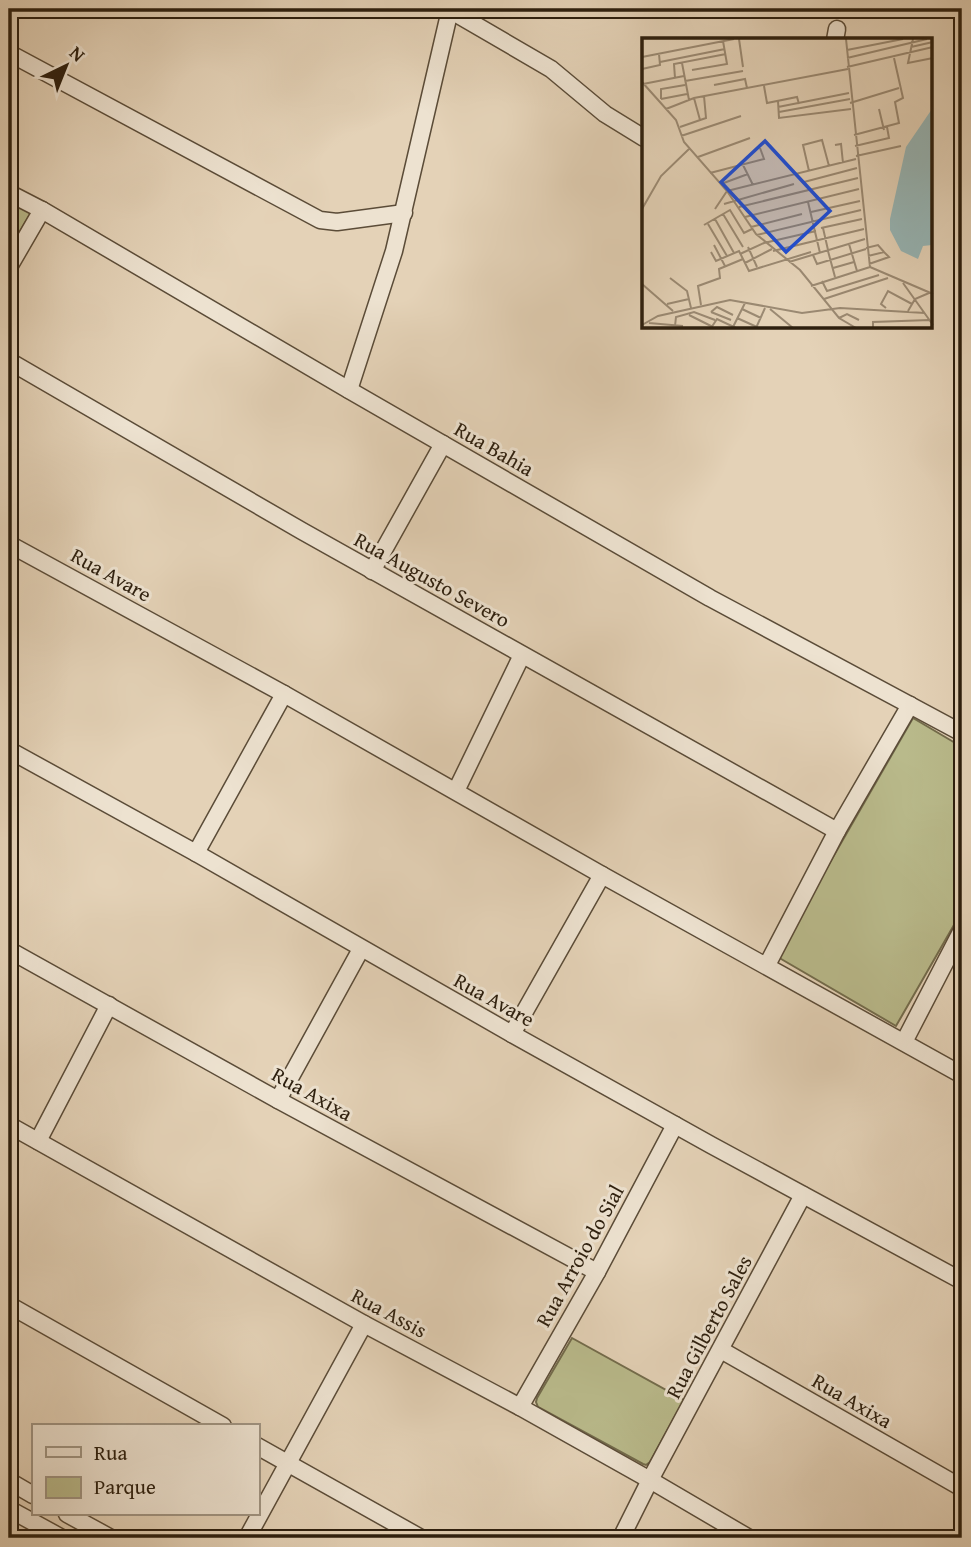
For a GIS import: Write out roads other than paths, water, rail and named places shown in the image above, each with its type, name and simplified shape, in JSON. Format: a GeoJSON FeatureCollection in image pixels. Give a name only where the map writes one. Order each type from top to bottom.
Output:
{"type":"FeatureCollection","features":[{"type":"Feature","properties":{"kind":"street"},"geometry":{"type":"LineString","coordinates":[[349,390],[404,213],[449,9],[544,65],[605,114],[642,137]]}},
{"type":"Feature","properties":{"kind":"street"},"geometry":{"type":"LineString","coordinates":[[9,53],[320,220],[337,222],[404,213]]}},
{"type":"Feature","properties":{"kind":"street","name":"Rua Bahia"},"geometry":{"type":"LineString","coordinates":[[9,193],[42,209],[710,598],[962,733]]}},
{"type":"Feature","properties":{"kind":"street"},"geometry":{"type":"LineString","coordinates":[[9,267],[42,209]]}},
{"type":"Feature","properties":{"kind":"street","name":"Rua Augusto Severo"},"geometry":{"type":"LineString","coordinates":[[10,365],[838,831]]}},
{"type":"Feature","properties":{"kind":"street"},"geometry":{"type":"LineString","coordinates":[[372,571],[443,444]]}},
{"type":"Feature","properties":{"kind":"street","name":"Rua Avare"},"geometry":{"type":"LineString","coordinates":[[9,544],[284,694],[962,1075]]}},
{"type":"Feature","properties":{"kind":"street"},"geometry":{"type":"LineString","coordinates":[[456,791],[522,655]]}},
{"type":"Feature","properties":{"kind":"street"},"geometry":{"type":"LineString","coordinates":[[196,853],[284,694]]}},
{"type":"Feature","properties":{"kind":"street"},"geometry":{"type":"LineString","coordinates":[[767,965],[838,831],[910,705]]}},
{"type":"Feature","properties":{"kind":"street","name":"Rua Avare"},"geometry":{"type":"LineString","coordinates":[[9,750],[196,853],[512,1034],[962,1281]]}},
{"type":"Feature","properties":{"kind":"street"},"geometry":{"type":"LineString","coordinates":[[512,1034],[602,875]]}},
{"type":"Feature","properties":{"kind":"street"},"geometry":{"type":"LineString","coordinates":[[904,1042],[962,930]]}},
{"type":"Feature","properties":{"kind":"street"},"geometry":{"type":"LineString","coordinates":[[278,1100],[361,949]]}},
{"type":"Feature","properties":{"kind":"street","name":"Rua Axixa"},"geometry":{"type":"LineString","coordinates":[[9,950],[278,1100],[597,1272]]}},
{"type":"Feature","properties":{"kind":"street"},"geometry":{"type":"LineString","coordinates":[[38,1141],[109,1005]]}},
{"type":"Feature","properties":{"kind":"street","name":"Rua Assis"},"geometry":{"type":"LineString","coordinates":[[9,1125],[364,1324],[520,1407],[749,1538]]}},
{"type":"Feature","properties":{"kind":"street","name":"Rua Arroio do Sial"},"geometry":{"type":"LineString","coordinates":[[520,1407],[676,1125]]}},
{"type":"Feature","properties":{"kind":"street","name":"Rua Gilberto Sales"},"geometry":{"type":"LineString","coordinates":[[621,1538],[803,1195]]}},
{"type":"Feature","properties":{"kind":"street"},"geometry":{"type":"LineString","coordinates":[[9,1305],[219,1424]]}},
{"type":"Feature","properties":{"kind":"street"},"geometry":{"type":"LineString","coordinates":[[247,1538],[364,1324]]}},
{"type":"Feature","properties":{"kind":"street","name":"Rua Axixa"},"geometry":{"type":"LineString","coordinates":[[720,1350],[962,1488]]}},
{"type":"Feature","properties":{"kind":"street"},"geometry":{"type":"LineString","coordinates":[[259,1447],[421,1538]]}},
{"type":"Feature","properties":{"kind":"street"},"geometry":{"type":"LineString","coordinates":[[9,1481],[32,1494]]}},
{"type":"Feature","properties":{"kind":"street"},"geometry":{"type":"LineString","coordinates":[[9,1509],[62,1538]]}},
{"type":"Feature","properties":{"kind":"street"},"geometry":{"type":"LineString","coordinates":[[71,1516],[111,1538]]}}]}
